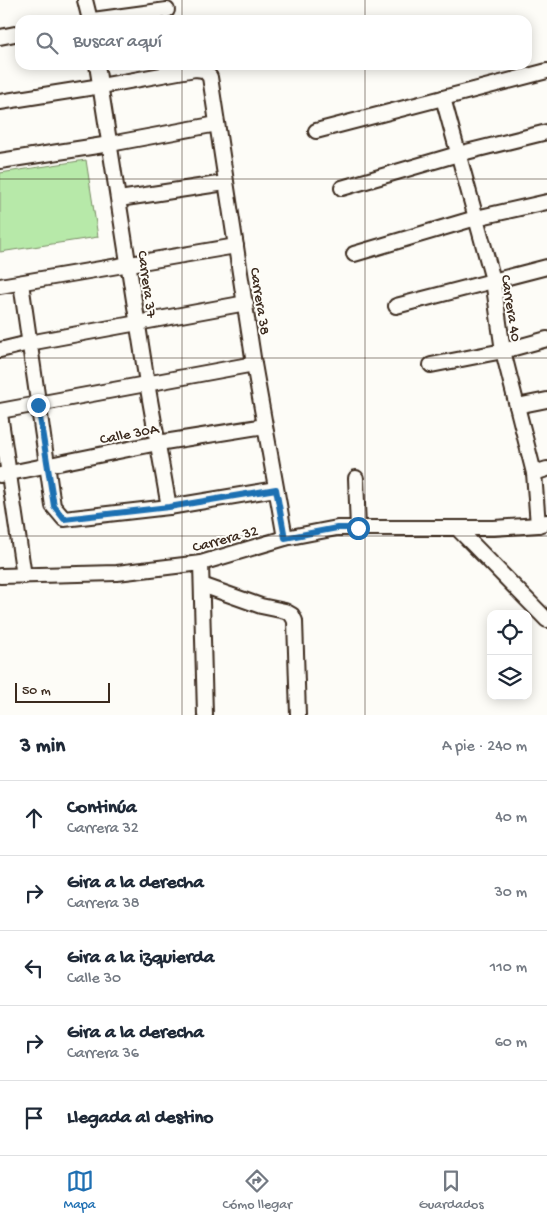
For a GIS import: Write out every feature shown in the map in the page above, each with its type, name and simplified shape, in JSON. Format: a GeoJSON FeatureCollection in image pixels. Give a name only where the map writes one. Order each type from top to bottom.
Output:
{"type":"FeatureCollection","features":[{"type":"Feature","properties":{"kind":"street"},"geometry":{"type":"LineString","coordinates":[[85,0],[90,15]]}},
{"type":"Feature","properties":{"kind":"street"},"geometry":{"type":"LineString","coordinates":[[130,15],[167,10]]}},
{"type":"Feature","properties":{"kind":"street"},"geometry":{"type":"LineString","coordinates":[[0,36],[15,34]]}},
{"type":"Feature","properties":{"kind":"street","name":"Carrera 37"},"geometry":{"type":"LineString","coordinates":[[98,70],[146,383],[169,507]]}},
{"type":"Feature","properties":{"kind":"street","name":"Carrera 38"},"geometry":{"type":"LineString","coordinates":[[101,86],[189,70]]}},
{"type":"Feature","properties":{"kind":"street","name":"Carrera 38"},"geometry":{"type":"LineString","coordinates":[[204,70],[210,77],[254,364],[285,538]]}},
{"type":"Feature","properties":{"kind":"street"},"geometry":{"type":"LineString","coordinates":[[316,132],[547,71]]}},
{"type":"Feature","properties":{"kind":"street"},"geometry":{"type":"LineString","coordinates":[[0,102],[101,86]]}},
{"type":"Feature","properties":{"kind":"street","name":"Carrera 40"},"geometry":{"type":"LineString","coordinates":[[443,98],[493,280],[503,351],[517,406],[540,471],[542,523]]}},
{"type":"Feature","properties":{"kind":"street"},"geometry":{"type":"LineString","coordinates":[[0,162],[217,124]]}},
{"type":"Feature","properties":{"kind":"street"},"geometry":{"type":"LineString","coordinates":[[342,188],[458,154],[547,132]]}},
{"type":"Feature","properties":{"kind":"street"},"geometry":{"type":"LineString","coordinates":[[119,199],[225,183]]}},
{"type":"Feature","properties":{"kind":"street"},"geometry":{"type":"LineString","coordinates":[[354,254],[476,218],[547,202]]}},
{"type":"Feature","properties":{"kind":"street"},"geometry":{"type":"LineString","coordinates":[[0,286],[236,246]]}},
{"type":"Feature","properties":{"kind":"street"},"geometry":{"type":"LineString","coordinates":[[396,306],[547,267]]}},
{"type":"Feature","properties":{"kind":"street"},"geometry":{"type":"LineString","coordinates":[[21,283],[54,506],[64,519],[169,507],[276,489]]}},
{"type":"Feature","properties":{"kind":"street"},"geometry":{"type":"LineString","coordinates":[[0,350],[246,303]]}},
{"type":"Feature","properties":{"kind":"street"},"geometry":{"type":"LineString","coordinates":[[431,365],[547,340]]}},
{"type":"Feature","properties":{"kind":"street"},"geometry":{"type":"LineString","coordinates":[[24,576],[4,474],[0,412],[254,364]]}},
{"type":"Feature","properties":{"kind":"street"},"geometry":{"type":"LineString","coordinates":[[517,406],[547,400]]}},
{"type":"Feature","properties":{"kind":"street","name":"Calle 30A"},"geometry":{"type":"LineString","coordinates":[[4,474],[158,443],[265,426]]}},
{"type":"Feature","properties":{"kind":"street"},"geometry":{"type":"LineString","coordinates":[[356,478],[358,528]]}},
{"type":"Feature","properties":{"kind":"street","name":"Carrera 32"},"geometry":{"type":"LineString","coordinates":[[0,576],[117,573],[202,563],[285,538],[337,528],[494,528],[542,523]]}},
{"type":"Feature","properties":{"kind":"street"},"geometry":{"type":"LineString","coordinates":[[457,528],[547,620]]}},
{"type":"Feature","properties":{"kind":"street"},"geometry":{"type":"LineString","coordinates":[[202,563],[205,715]]}},
{"type":"Feature","properties":{"kind":"street"},"geometry":{"type":"LineString","coordinates":[[202,585],[261,606],[285,611],[292,615],[295,621],[298,715]]}},
{"type":"Feature","properties":{"kind":"green space"},"geometry":{"type":"Polygon","coordinates":[[[86,160],[98,237],[0,252],[0,173],[86,160]]]}},
{"type":"Feature","properties":{"kind":"route"},"geometry":{"type":"LineString","coordinates":[[38,405],[54,506],[64,519],[169,507],[276,489],[285,538],[337,528],[358,528]]}}]}
